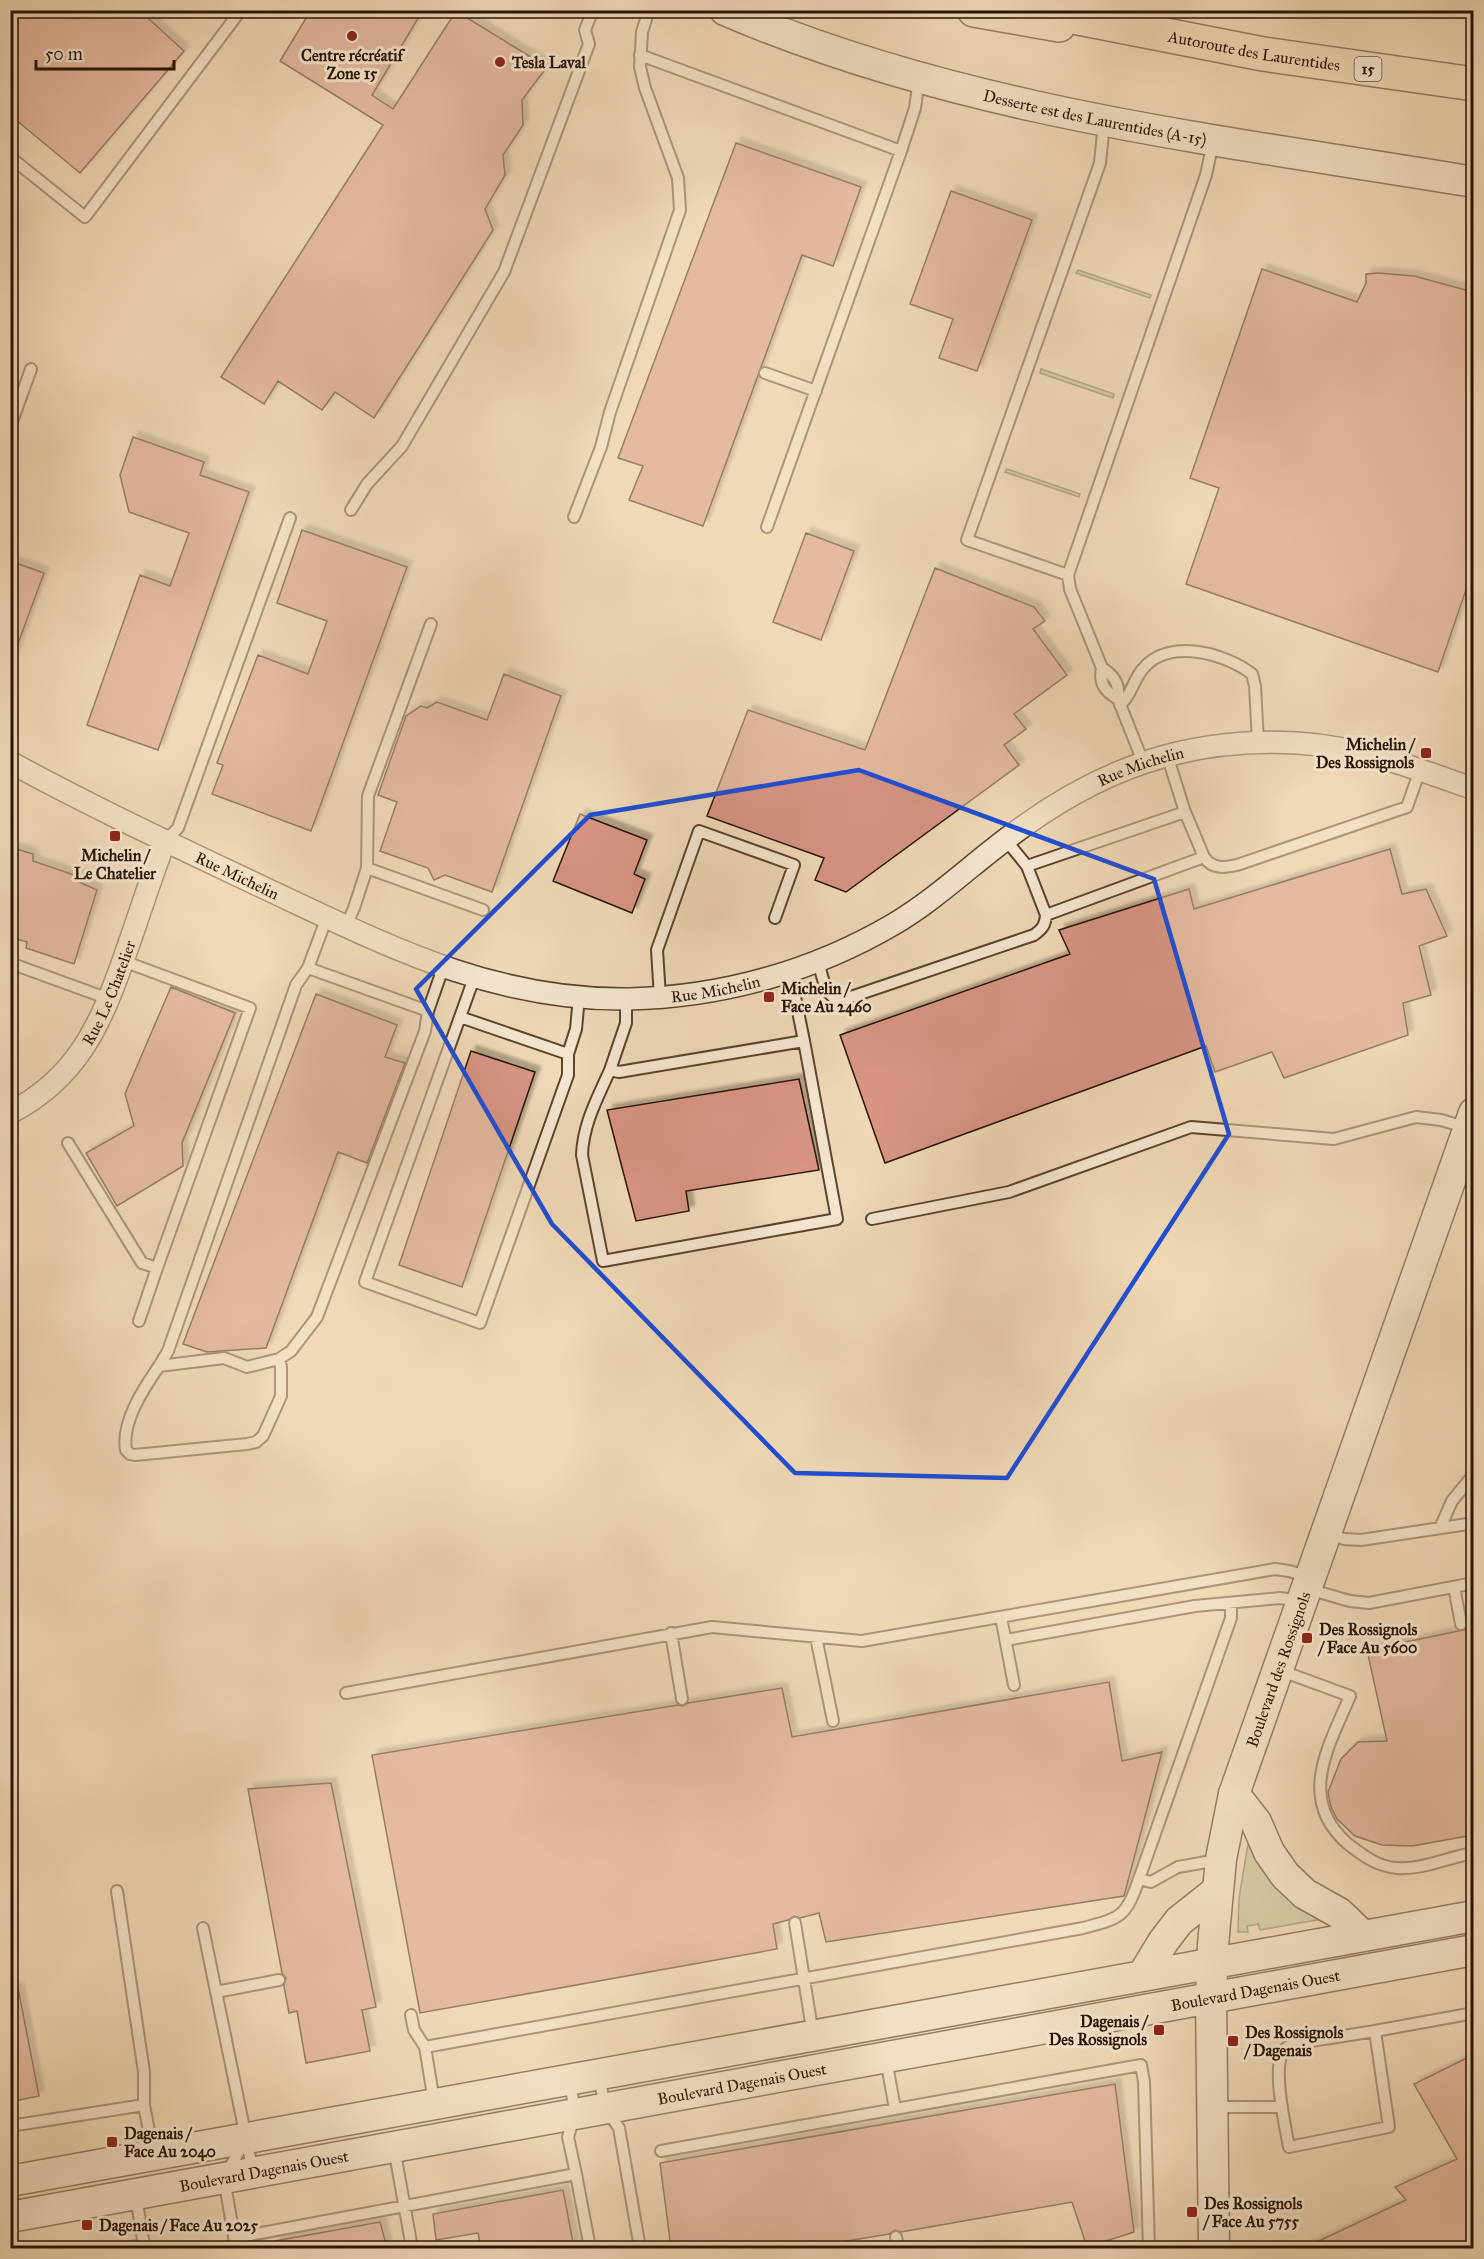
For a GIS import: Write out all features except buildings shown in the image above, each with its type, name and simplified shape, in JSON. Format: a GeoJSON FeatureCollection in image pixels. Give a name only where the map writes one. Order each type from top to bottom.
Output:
{"type":"FeatureCollection","features":[{"type":"Feature","properties":{"kind":"highway"},"geometry":{"type":"LineString","coordinates":[[974,10],[1263,54]]}},
{"type":"Feature","properties":{"kind":"highway","name":"Autoroute des Laurentides"},"geometry":{"type":"LineString","coordinates":[[1038,10],[1263,54],[1473,84]]}},
{"type":"Feature","properties":{"kind":"main road","name":"Desserte est des Laurentides (A-15)"},"geometry":{"type":"LineString","coordinates":[[725,10],[809,44],[919,79],[988,97],[1104,121],[1473,182]]}},
{"type":"Feature","properties":{"kind":"main road","name":"Boulevard des Rossignols"},"geometry":{"type":"LineString","coordinates":[[1214,2248],[1211,1998],[1217,1891],[1234,1794],[1471,1120]]}},
{"type":"Feature","properties":{"kind":"main road"},"geometry":{"type":"LineString","coordinates":[[1234,1794],[1256,1822],[1269,1852],[1285,1875],[1305,1894],[1339,1913],[1362,1935]]}},
{"type":"Feature","properties":{"kind":"main road"},"geometry":{"type":"LineString","coordinates":[[1143,1975],[1179,1921],[1217,1891]]}},
{"type":"Feature","properties":{"kind":"main road","name":"Boulevard Dagenais Ouest"},"geometry":{"type":"LineString","coordinates":[[10,2181],[1473,1916]]}},
{"type":"Feature","properties":{"kind":"main road","name":"Boulevard Dagenais Ouest"},"geometry":{"type":"LineString","coordinates":[[10,2217],[1473,1950]]}},
{"type":"Feature","properties":{"kind":"street","name":"Rue Michelin"},"geometry":{"type":"LineString","coordinates":[[10,762],[165,841],[443,968],[520,989],[579,998],[626,999],[718,990],[790,972],[818,961],[906,916],[1005,839],[1064,798],[1107,776],[1167,755],[1213,746],[1258,742],[1301,743],[1334,747],[1383,758],[1473,789]]}},
{"type":"Feature","properties":{"kind":"street","name":"Rue Le Chatelier"},"geometry":{"type":"LineString","coordinates":[[10,1113],[46,1090],[67,1071],[92,1037],[109,999],[165,841]]}},
{"type":"Feature","properties":{"kind":"lane"},"geometry":{"type":"LineString","coordinates":[[10,157],[85,217],[241,10]]}},
{"type":"Feature","properties":{"kind":"lane"},"geometry":{"type":"LineString","coordinates":[[351,510],[367,484],[402,446],[504,272],[589,44],[585,30],[593,10]]}},
{"type":"Feature","properties":{"kind":"lane"},"geometry":{"type":"LineString","coordinates":[[574,517],[601,447],[610,412],[680,210],[678,178],[645,88],[640,67],[642,32],[649,10]]}},
{"type":"Feature","properties":{"kind":"lane"},"geometry":{"type":"LineString","coordinates":[[640,55],[902,151]]}},
{"type":"Feature","properties":{"kind":"lane"},"geometry":{"type":"LineString","coordinates":[[767,527],[902,151],[915,108],[919,79]]}},
{"type":"Feature","properties":{"kind":"lane"},"geometry":{"type":"LineString","coordinates":[[1068,575],[967,540],[1100,163],[1104,121]]}},
{"type":"Feature","properties":{"kind":"lane"},"geometry":{"type":"LineString","coordinates":[[1143,762],[1119,702],[1119,690],[1112,673],[1102,668],[1070,589],[1068,575],[1206,176],[1214,139]]}},
{"type":"Feature","properties":{"kind":"lane"},"geometry":{"type":"LineString","coordinates":[[10,427],[31,369]]}},
{"type":"Feature","properties":{"kind":"lane"},"geometry":{"type":"LineString","coordinates":[[765,374],[816,391]]}},
{"type":"Feature","properties":{"kind":"lane"},"geometry":{"type":"LineString","coordinates":[[165,841],[178,828],[290,518]]}},
{"type":"Feature","properties":{"kind":"lane"},"geometry":{"type":"LineString","coordinates":[[279,1359],[281,1396],[263,1436],[256,1442],[132,1455],[125,1448],[139,1395],[168,1351],[296,985],[337,921],[367,868],[368,796],[431,624]]}},
{"type":"Feature","properties":{"kind":"lane"},"geometry":{"type":"LineString","coordinates":[[1119,702],[1127,697],[1142,669],[1149,662],[1168,653],[1182,650],[1200,652],[1237,665],[1252,674],[1255,686],[1258,742]]}},
{"type":"Feature","properties":{"kind":"lane"},"geometry":{"type":"LineString","coordinates":[[1167,755],[1185,812],[1204,857],[1212,865],[1227,867],[1237,866],[1407,807],[1420,770]]}},
{"type":"Feature","properties":{"kind":"lane"},"geometry":{"type":"LineString","coordinates":[[1028,866],[1185,812]]}},
{"type":"Feature","properties":{"kind":"lane"},"geometry":{"type":"LineString","coordinates":[[660,997],[657,950],[699,831],[794,865],[775,918]]}},
{"type":"Feature","properties":{"kind":"lane"},"geometry":{"type":"LineString","coordinates":[[818,961],[831,996],[836,1000],[842,1000],[1034,935],[1042,929],[1046,922],[1046,915],[1028,866],[1005,839]]}},
{"type":"Feature","properties":{"kind":"lane"},"geometry":{"type":"LineString","coordinates":[[1046,915],[1204,857]]}},
{"type":"Feature","properties":{"kind":"lane"},"geometry":{"type":"LineString","coordinates":[[367,868],[483,910]]}},
{"type":"Feature","properties":{"kind":"lane"},"geometry":{"type":"LineString","coordinates":[[123,961],[250,1008],[139,1321]]}},
{"type":"Feature","properties":{"kind":"lane"},"geometry":{"type":"LineString","coordinates":[[10,963],[109,999]]}},
{"type":"Feature","properties":{"kind":"lane"},"geometry":{"type":"LineString","coordinates":[[308,968],[428,1011]]}},
{"type":"Feature","properties":{"kind":"lane"},"geometry":{"type":"LineString","coordinates":[[159,1366],[224,1358],[247,1367],[279,1359],[291,1351],[317,1317],[425,1030],[428,1011],[443,968]]}},
{"type":"Feature","properties":{"kind":"lane"},"geometry":{"type":"LineString","coordinates":[[626,999],[626,1023],[583,1138],[582,1155],[603,1261],[837,1219],[790,972]]}},
{"type":"Feature","properties":{"kind":"lane"},"geometry":{"type":"LineString","coordinates":[[474,978],[364,1282],[480,1323],[568,1075],[568,1054],[576,1029],[579,998]]}},
{"type":"Feature","properties":{"kind":"lane"},"geometry":{"type":"LineString","coordinates":[[460,1017],[568,1054]]}},
{"type":"Feature","properties":{"kind":"lane"},"geometry":{"type":"LineString","coordinates":[[610,1070],[624,1072],[804,1041]]}},
{"type":"Feature","properties":{"kind":"lane"},"geometry":{"type":"LineString","coordinates":[[872,1219],[1009,1191],[1191,1127],[1334,1139],[1416,1118],[1471,1120]]}},
{"type":"Feature","properties":{"kind":"lane"},"geometry":{"type":"LineString","coordinates":[[68,1143],[142,1263],[157,1269]]}},
{"type":"Feature","properties":{"kind":"lane"},"geometry":{"type":"LineString","coordinates":[[1440,1528],[1452,1501],[1473,1474]]}},
{"type":"Feature","properties":{"kind":"lane"},"geometry":{"type":"LineString","coordinates":[[1325,1533],[1344,1539],[1361,1540],[1473,1523]]}},
{"type":"Feature","properties":{"kind":"lane"},"geometry":{"type":"LineString","coordinates":[[346,1693],[712,1627],[862,1641],[1275,1569],[1289,1571],[1305,1589],[1350,1601],[1369,1603],[1473,1583]]}},
{"type":"Feature","properties":{"kind":"lane"},"geometry":{"type":"LineString","coordinates":[[1454,1587],[1461,1624]]}},
{"type":"Feature","properties":{"kind":"lane"},"geometry":{"type":"LineString","coordinates":[[1006,1640],[1195,1605],[1280,1598],[1305,1589]]}},
{"type":"Feature","properties":{"kind":"lane"},"geometry":{"type":"LineString","coordinates":[[425,2047],[1102,1923],[1122,1914],[1128,1908],[1139,1879],[1231,1618],[1231,1603]]}},
{"type":"Feature","properties":{"kind":"lane"},"geometry":{"type":"LineString","coordinates":[[1001,1617],[1014,1685]]}},
{"type":"Feature","properties":{"kind":"lane"},"geometry":{"type":"LineString","coordinates":[[671,1633],[682,1699]]}},
{"type":"Feature","properties":{"kind":"lane"},"geometry":{"type":"LineString","coordinates":[[816,1637],[833,1721]]}},
{"type":"Feature","properties":{"kind":"lane"},"geometry":{"type":"LineString","coordinates":[[1277,1669],[1350,1696],[1325,1756],[1319,1783],[1324,1811],[1329,1822],[1343,1839],[1375,1862],[1396,1868],[1424,1866],[1449,1857],[1473,1853]]}},
{"type":"Feature","properties":{"kind":"lane"},"geometry":{"type":"LineString","coordinates":[[1139,1879],[1155,1881],[1178,1867],[1221,1859]]}},
{"type":"Feature","properties":{"kind":"lane"},"geometry":{"type":"LineString","coordinates":[[117,1891],[144,2072],[144,2105],[154,2156]]}},
{"type":"Feature","properties":{"kind":"lane"},"geometry":{"type":"LineString","coordinates":[[795,1923],[813,2035]]}},
{"type":"Feature","properties":{"kind":"lane"},"geometry":{"type":"LineString","coordinates":[[203,1928],[253,2172]]}},
{"type":"Feature","properties":{"kind":"lane"},"geometry":{"type":"LineString","coordinates":[[216,1992],[279,1980]]}},
{"type":"Feature","properties":{"kind":"lane"},"geometry":{"type":"LineString","coordinates":[[1375,2031],[1389,2127],[1288,2147],[1282,2107],[1279,2061],[1286,2047],[1292,2044],[1473,2013]]}},
{"type":"Feature","properties":{"kind":"lane"},"geometry":{"type":"LineString","coordinates":[[411,2015],[414,2030],[425,2047],[435,2104]]}},
{"type":"Feature","properties":{"kind":"lane"},"geometry":{"type":"LineString","coordinates":[[886,2057],[895,2109]]}},
{"type":"Feature","properties":{"kind":"lane"},"geometry":{"type":"LineString","coordinates":[[661,2151],[1141,2065],[1144,2082],[1149,2248]]}},
{"type":"Feature","properties":{"kind":"lane"},"geometry":{"type":"LineString","coordinates":[[599,2074],[605,2108],[619,2128],[640,2248]]}},
{"type":"Feature","properties":{"kind":"lane"},"geometry":{"type":"LineString","coordinates":[[570,2080],[575,2114],[568,2137],[590,2248]]}},
{"type":"Feature","properties":{"kind":"lane"},"geometry":{"type":"LineString","coordinates":[[10,2126],[144,2105]]}},
{"type":"Feature","properties":{"kind":"lane"},"geometry":{"type":"LineString","coordinates":[[1212,2107],[1282,2107]]}},
{"type":"Feature","properties":{"kind":"lane"},"geometry":{"type":"LineString","coordinates":[[246,2139],[224,2178],[235,2243],[405,2206],[576,2174]]}},
{"type":"Feature","properties":{"kind":"lane"},"geometry":{"type":"LineString","coordinates":[[394,2147],[412,2248]]}},
{"type":"Feature","properties":{"kind":"lane"},"geometry":{"type":"LineString","coordinates":[[125,2248],[144,2245],[135,2194]]}},
{"type":"Feature","properties":{"kind":"highlighted area"},"geometry":{"type":"Polygon","coordinates":[[[859,770],[1154,879],[1229,1134],[1007,1478],[795,1473],[552,1224],[416,989],[590,815],[859,770]]]}},
{"type":"Feature","properties":{"kind":"green space"},"geometry":{"type":"Polygon","coordinates":[[[1078,270],[1151,295],[1150,298],[1076,273],[1078,270]]]}},
{"type":"Feature","properties":{"kind":"green space"},"geometry":{"type":"Polygon","coordinates":[[[1041,369],[1114,394],[1113,398],[1040,373],[1041,369]]]}},
{"type":"Feature","properties":{"kind":"green space"},"geometry":{"type":"Polygon","coordinates":[[[1007,469],[1080,494],[1079,497],[1005,472],[1007,469]]]}},
{"type":"Feature","properties":{"kind":"green space"},"geometry":{"type":"Polygon","coordinates":[[[1249,1838],[1328,1918],[1260,1930],[1258,1924],[1247,1926],[1248,1932],[1238,1932],[1239,1898],[1249,1838]]]}},
{"type":"Feature","properties":{"kind":"place","name":"Centre récréatif Zone 15"},"geometry":{"type":"Point","coordinates":[352,36]}},
{"type":"Feature","properties":{"kind":"place","name":"Tesla Laval"},"geometry":{"type":"Point","coordinates":[500,62]}},
{"type":"Feature","properties":{"kind":"place","name":"Michelin / Des Rossignols"},"geometry":{"type":"Point","coordinates":[1426,753]}},
{"type":"Feature","properties":{"kind":"place","name":"Michelin / Le Chatelier"},"geometry":{"type":"Point","coordinates":[115,836]}},
{"type":"Feature","properties":{"kind":"place","name":"Michelin / Face Au 2460"},"geometry":{"type":"Point","coordinates":[769,997]}},
{"type":"Feature","properties":{"kind":"place","name":"Des Rossignols / Face Au 5600"},"geometry":{"type":"Point","coordinates":[1307,1638]}},
{"type":"Feature","properties":{"kind":"place","name":"Dagenais / Des Rossignols"},"geometry":{"type":"Point","coordinates":[1159,2030]}},
{"type":"Feature","properties":{"kind":"place","name":"Des Rossignols / Dagenais"},"geometry":{"type":"Point","coordinates":[1233,2041]}},
{"type":"Feature","properties":{"kind":"place","name":"Dagenais / Face Au 2040"},"geometry":{"type":"Point","coordinates":[112,2142]}},
{"type":"Feature","properties":{"kind":"place","name":"Des Rossignols / Face Au 5755"},"geometry":{"type":"Point","coordinates":[1192,2212]}},
{"type":"Feature","properties":{"kind":"place","name":"Dagenais / Face Au 2025"},"geometry":{"type":"Point","coordinates":[87,2225]}}]}
